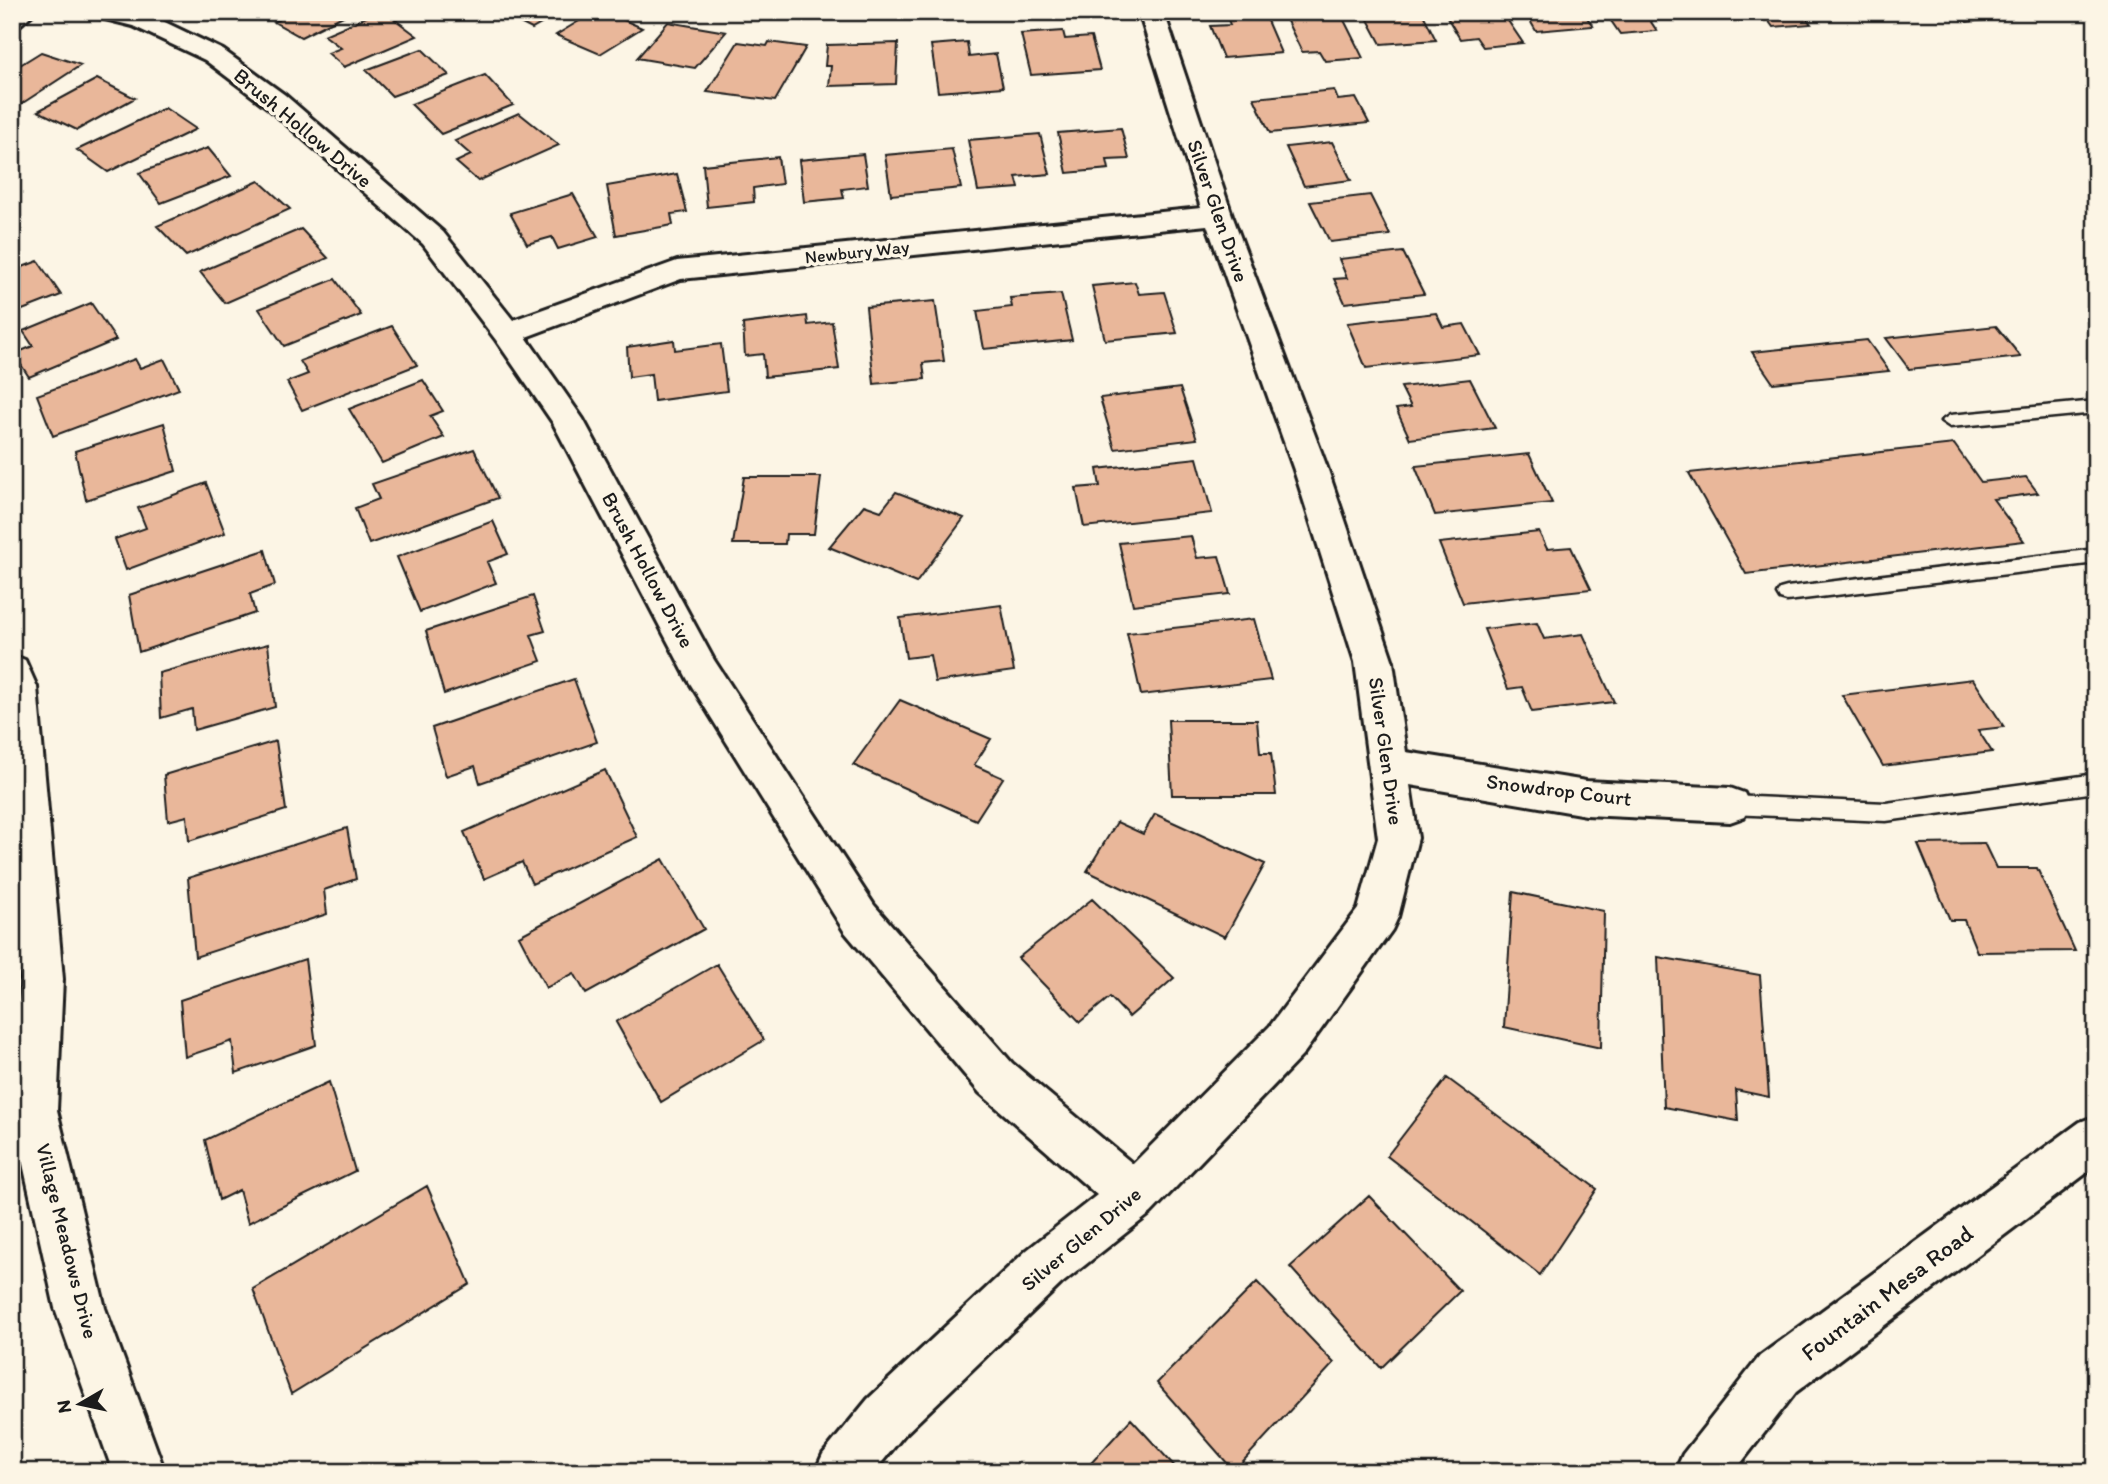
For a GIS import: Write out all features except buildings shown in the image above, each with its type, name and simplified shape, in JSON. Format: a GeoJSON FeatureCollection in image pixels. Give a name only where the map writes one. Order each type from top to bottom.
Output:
{"type":"FeatureCollection","features":[{"type":"Feature","properties":{"kind":"street"},"geometry":{"type":"LineString","coordinates":[[12,19],[23,12]]}},
{"type":"Feature","properties":{"kind":"street","name":"Brush Hollow Drive"},"geometry":{"type":"LineString","coordinates":[[106,12],[141,20],[214,55],[276,102],[433,238],[507,333],[567,419],[701,670],[859,918],[996,1078],[1134,1196]]}},
{"type":"Feature","properties":{"kind":"street","name":"Silver Glen Drive"},"geometry":{"type":"LineString","coordinates":[[841,1472],[886,1417],[1044,1267],[1134,1196],[1286,1041],[1377,917],[1398,838],[1374,662],[1311,470],[1218,215],[1152,12]]}},
{"type":"Feature","properties":{"kind":"street","name":"Newbury Way"},"geometry":{"type":"LineString","coordinates":[[507,333],[677,270],[1218,215]]}},
{"type":"Feature","properties":{"kind":"street","name":"Village Meadows Drive"},"geometry":{"type":"LineString","coordinates":[[12,670],[18,687],[42,979],[34,1110],[80,1308],[139,1472]]}},
{"type":"Feature","properties":{"kind":"street","name":"Snowdrop Court"},"geometry":{"type":"LineString","coordinates":[[1389,765],[1586,798],[1730,805]]}},
{"type":"Feature","properties":{"kind":"street","name":"Fountain Mesa Road"},"geometry":{"type":"LineString","coordinates":[[1701,1472],[1778,1374],[2096,1138]]}},
{"type":"Feature","properties":{"kind":"lane"},"geometry":{"type":"LineString","coordinates":[[1950,421],[2096,407]]}},
{"type":"Feature","properties":{"kind":"lane"},"geometry":{"type":"LineString","coordinates":[[1787,594],[2096,556]]}},
{"type":"Feature","properties":{"kind":"lane"},"geometry":{"type":"LineString","coordinates":[[1730,805],[1886,812],[2096,783]]}}]}
